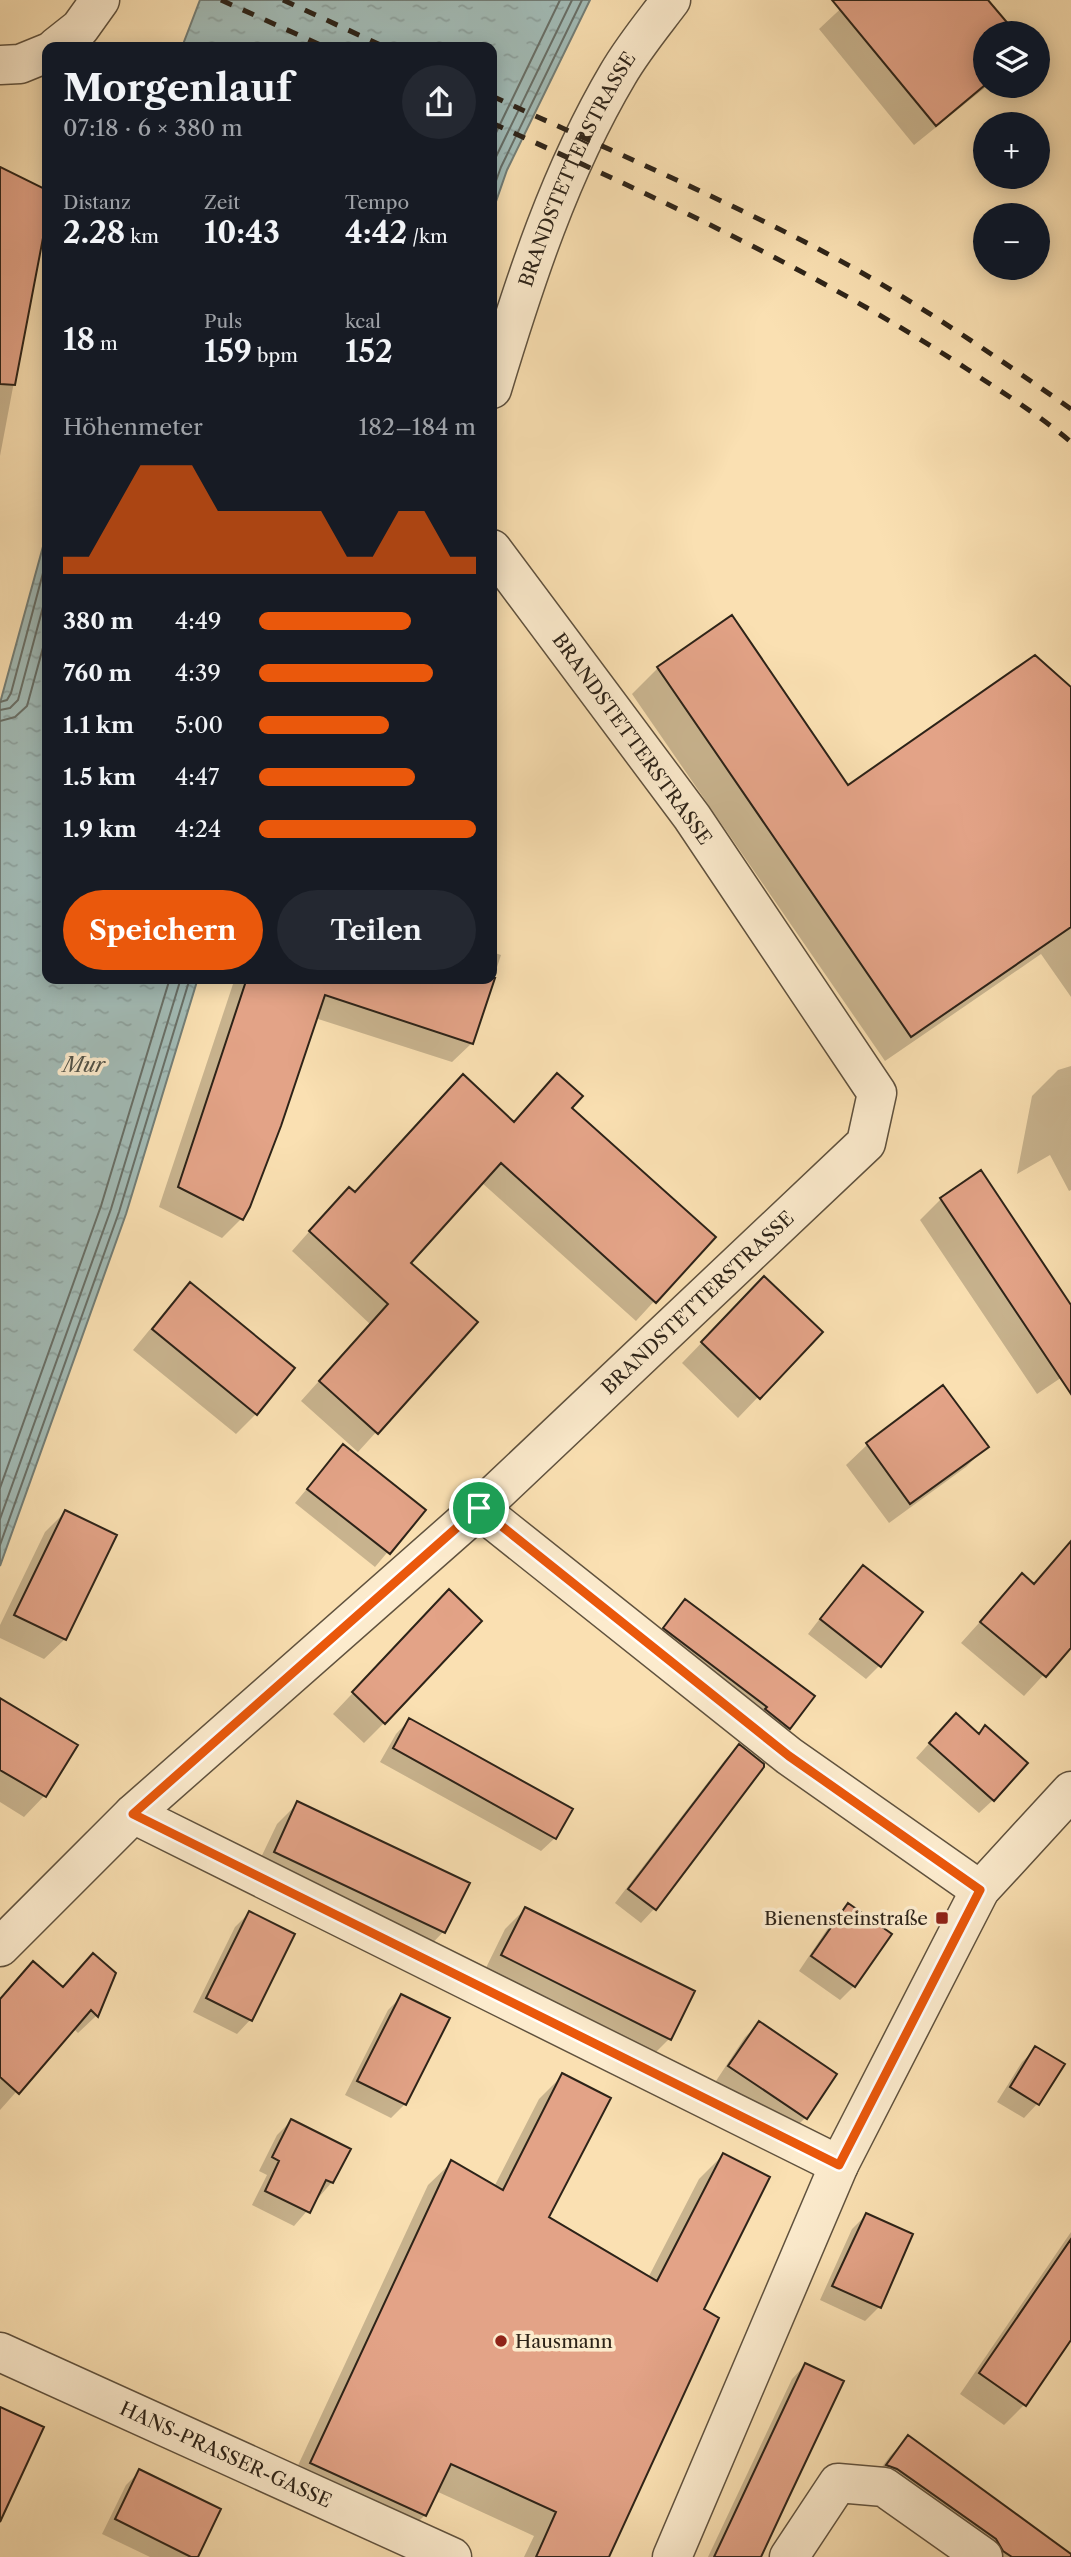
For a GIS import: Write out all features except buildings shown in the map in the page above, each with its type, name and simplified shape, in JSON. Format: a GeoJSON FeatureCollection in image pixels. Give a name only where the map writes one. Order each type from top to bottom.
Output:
{"type":"FeatureCollection","features":[{"type":"Feature","properties":{"kind":"street"},"geometry":{"type":"LineString","coordinates":[[63,42],[80,28],[100,0]]}},
{"type":"Feature","properties":{"kind":"street","name":"BRANDSTETTERSTRASSE"},"geometry":{"type":"LineString","coordinates":[[497,373],[535,252],[568,168],[619,72],[671,0]]}},
{"type":"Feature","properties":{"kind":"street"},"geometry":{"type":"LineString","coordinates":[[0,65],[20,64],[42,55]]}},
{"type":"Feature","properties":{"kind":"street","name":"BRANDSTETTERSTRASSE"},"geometry":{"type":"LineString","coordinates":[[0,1947],[133,1814],[479,1508],[866,1143],[877,1093],[692,817],[497,556]]}},
{"type":"Feature","properties":{"kind":"street"},"geometry":{"type":"LineString","coordinates":[[479,1508],[789,1756],[980,1890]]}},
{"type":"Feature","properties":{"kind":"street"},"geometry":{"type":"LineString","coordinates":[[672,2557],[839,2165],[980,1890],[1071,1791]]}},
{"type":"Feature","properties":{"kind":"street"},"geometry":{"type":"LineString","coordinates":[[133,1814],[839,2165]]}},
{"type":"Feature","properties":{"kind":"street","name":"HANS-PRASSER-GASSE"},"geometry":{"type":"LineString","coordinates":[[0,2352],[452,2557]]}},
{"type":"Feature","properties":{"kind":"street"},"geometry":{"type":"LineString","coordinates":[[789,2557],[838,2483],[884,2487],[984,2557]]}},
{"type":"Feature","properties":{"kind":"water"},"geometry":{"type":"Polygon","coordinates":[[[200,0],[590,0],[507,170],[497,199],[497,42],[184,42],[200,0]]]}},
{"type":"Feature","properties":{"kind":"water","name":"Mur"},"geometry":{"type":"Polygon","coordinates":[[[42,550],[42,984],[196,984],[126,1214],[0,1566],[0,703],[42,550]]]}},
{"type":"Feature","properties":{"kind":"railway"},"geometry":{"type":"LineString","coordinates":[[221,0],[314,42]]}},
{"type":"Feature","properties":{"kind":"railway"},"geometry":{"type":"LineString","coordinates":[[283,0],[374,42]]}},
{"type":"Feature","properties":{"kind":"railway"},"geometry":{"type":"LineString","coordinates":[[497,98],[728,204],[840,260],[941,321],[1071,409]]}},
{"type":"Feature","properties":{"kind":"railway"},"geometry":{"type":"LineString","coordinates":[[497,125],[734,237],[852,300],[967,369],[1071,442]]}},
{"type":"Feature","properties":{"kind":"place","name":"Bienensteinstraße"},"geometry":{"type":"Point","coordinates":[942,1918]}},
{"type":"Feature","properties":{"kind":"place","name":"Hausmann"},"geometry":{"type":"Point","coordinates":[501,2341]}},
{"type":"Feature","properties":{"kind":"route"},"geometry":{"type":"LineString","coordinates":[[479,1508],[789,1756],[980,1890],[839,2165],[133,1814],[479,1508]]}}]}
